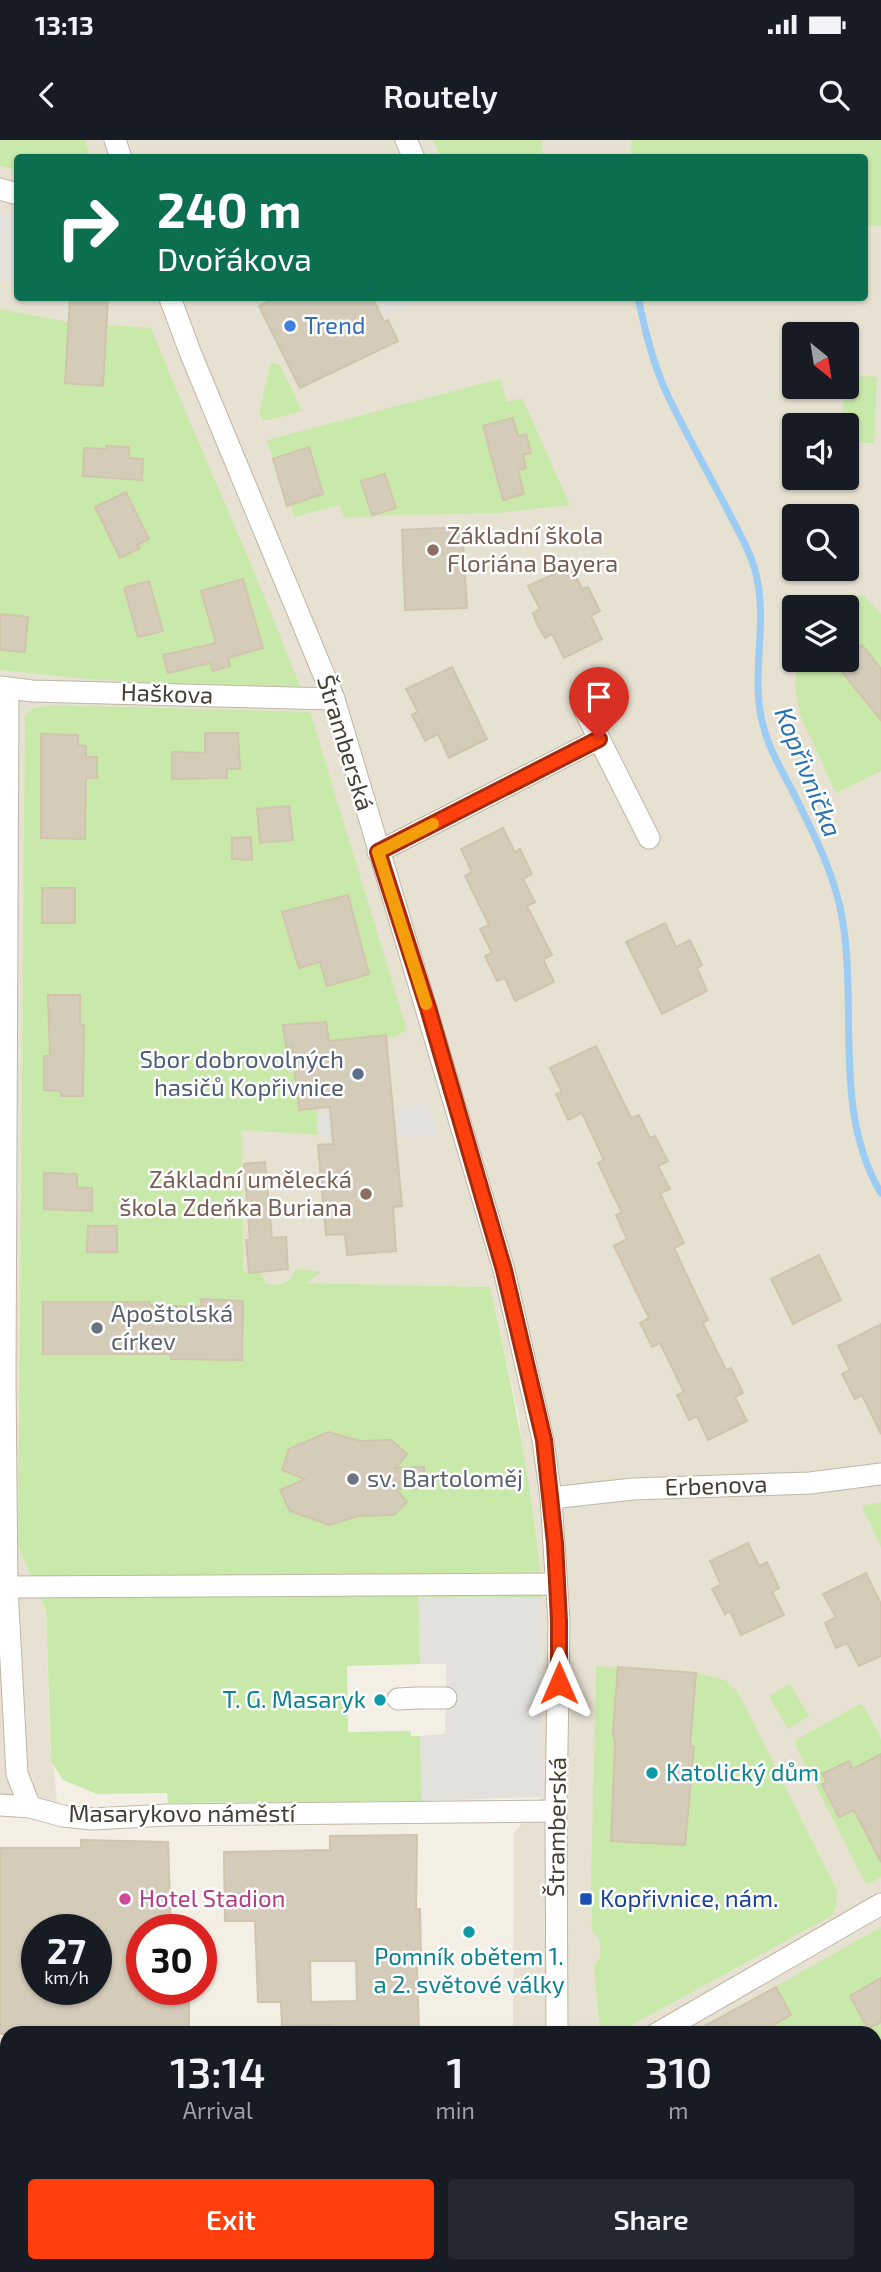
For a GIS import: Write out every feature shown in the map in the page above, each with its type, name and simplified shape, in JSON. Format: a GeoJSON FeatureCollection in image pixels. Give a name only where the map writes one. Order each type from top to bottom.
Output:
{"type":"FeatureCollection","features":[{"type":"Feature","properties":{"kind":"street","name":"Štramberská"},"geometry":{"type":"LineString","coordinates":[[171,301],[334,699],[504,1270],[544,1440],[551,1498],[559,1659],[556,1811],[557,2026]]}},
{"type":"Feature","properties":{"kind":"street","name":"Haškova"},"geometry":{"type":"LineString","coordinates":[[4,688],[334,699]]}},
{"type":"Feature","properties":{"kind":"street"},"geometry":{"type":"LineString","coordinates":[[4,688],[3,1379],[7,1587],[17,1774],[30,1807]]}},
{"type":"Feature","properties":{"kind":"street"},"geometry":{"type":"LineString","coordinates":[[583,706],[649,838]]}},
{"type":"Feature","properties":{"kind":"street"},"geometry":{"type":"LineString","coordinates":[[378,852],[599,739]]}},
{"type":"Feature","properties":{"kind":"street","name":"Erbenova"},"geometry":{"type":"LineString","coordinates":[[551,1498],[633,1489],[810,1483],[881,1474]]}},
{"type":"Feature","properties":{"kind":"street"},"geometry":{"type":"LineString","coordinates":[[7,1587],[556,1584]]}},
{"type":"Feature","properties":{"kind":"street"},"geometry":{"type":"LineString","coordinates":[[412,1698],[446,1698]]}},
{"type":"Feature","properties":{"kind":"street","name":"Masarykovo náměstí"},"geometry":{"type":"LineString","coordinates":[[0,1805],[30,1807],[63,1816],[92,1819],[168,1815],[556,1811]]}},
{"type":"Feature","properties":{"kind":"street"},"geometry":{"type":"LineString","coordinates":[[670,2026],[881,1904]]}},
{"type":"Feature","properties":{"kind":"shaded area"},"geometry":{"type":"Polygon","coordinates":[[[0,140],[881,140],[881,2026],[513,2026],[514,1834],[543,1793],[542,1598],[518,1413],[490,1287],[305,1283],[320,1273],[294,1275],[273,1286],[267,1284],[261,1271],[244,1272],[21,1353],[18,1546],[46,1610],[50,1752],[58,1817],[0,1816],[0,140]]]}},
{"type":"Feature","properties":{"kind":"shaded area"},"geometry":{"type":"Polygon","coordinates":[[[0,213],[14,215],[14,281],[0,277],[0,213]]]}},
{"type":"Feature","properties":{"kind":"shaded area"},"geometry":{"type":"Polygon","coordinates":[[[379,301],[417,301],[387,316],[379,301]]]}},
{"type":"Feature","properties":{"kind":"shaded area"},"geometry":{"type":"Polygon","coordinates":[[[430,1103],[439,1135],[328,1144],[326,1136],[318,1135],[317,1113],[430,1103]]]}},
{"type":"Feature","properties":{"kind":"shaded area"},"geometry":{"type":"Polygon","coordinates":[[[418,1597],[542,1598],[543,1793],[540,1797],[422,1801],[420,1736],[445,1734],[446,1664],[420,1664],[418,1597]]]}},
{"type":"Feature","properties":{"kind":"green space"},"geometry":{"type":"Polygon","coordinates":[[[0,140],[85,140],[89,154],[14,154],[14,169],[0,166],[0,140]]]}},
{"type":"Feature","properties":{"kind":"green space"},"geometry":{"type":"Polygon","coordinates":[[[433,140],[542,140],[543,154],[440,154],[433,140]]]}},
{"type":"Feature","properties":{"kind":"green space"},"geometry":{"type":"Polygon","coordinates":[[[631,140],[881,140],[881,226],[868,225],[868,154],[632,154],[631,140]]]}},
{"type":"Feature","properties":{"kind":"green space"},"geometry":{"type":"Polygon","coordinates":[[[0,309],[69,322],[151,328],[302,692],[75,678],[0,670],[0,309]]]}},
{"type":"Feature","properties":{"kind":"green space"},"geometry":{"type":"Polygon","coordinates":[[[271,362],[280,365],[302,411],[268,420],[262,419],[259,413],[271,362]]]}},
{"type":"Feature","properties":{"kind":"green space"},"geometry":{"type":"Polygon","coordinates":[[[859,376],[877,377],[874,443],[859,443],[859,413],[843,413],[843,399],[859,399],[859,376]]]}},
{"type":"Feature","properties":{"kind":"green space"},"geometry":{"type":"Polygon","coordinates":[[[500,379],[507,402],[522,398],[570,505],[497,513],[344,518],[340,505],[294,517],[291,505],[287,505],[267,440],[500,379]]]}},
{"type":"Feature","properties":{"kind":"green space"},"geometry":{"type":"Polygon","coordinates":[[[862,594],[881,614],[881,771],[836,793],[801,717],[795,689],[796,672],[859,672],[859,595],[862,594]]]}},
{"type":"Feature","properties":{"kind":"green space"},"geometry":{"type":"Polygon","coordinates":[[[51,705],[310,712],[407,1030],[394,1037],[323,1041],[317,1108],[318,1135],[242,1130],[243,1272],[261,1271],[266,1283],[275,1285],[288,1280],[296,1269],[321,1272],[307,1283],[490,1287],[522,1442],[534,1520],[542,1598],[419,1597],[420,1664],[347,1666],[348,1732],[411,1731],[411,1736],[420,1736],[422,1801],[168,1803],[167,1793],[97,1794],[63,1780],[51,1761],[46,1610],[18,1546],[25,715],[34,708],[51,705]]]}},
{"type":"Feature","properties":{"kind":"green space"},"geometry":{"type":"Polygon","coordinates":[[[881,1502],[881,1547],[862,1506],[881,1502]]]}},
{"type":"Feature","properties":{"kind":"green space"},"geometry":{"type":"Polygon","coordinates":[[[596,1666],[696,1673],[725,1680],[738,1692],[837,1891],[836,1907],[831,1916],[630,2026],[601,2026],[594,1967],[600,1957],[600,1940],[592,1930],[596,1666]]]}},
{"type":"Feature","properties":{"kind":"green space"},"geometry":{"type":"Polygon","coordinates":[[[790,1684],[809,1716],[788,1729],[769,1696],[790,1684]]]}},
{"type":"Feature","properties":{"kind":"green space"},"geometry":{"type":"Polygon","coordinates":[[[860,1704],[864,1706],[881,1739],[881,1877],[869,1884],[864,1881],[796,1746],[796,1740],[860,1704]]]}},
{"type":"Feature","properties":{"kind":"green space"},"geometry":{"type":"Polygon","coordinates":[[[881,1927],[881,2026],[706,2026],[881,1927]]]}},
{"type":"Feature","properties":{"kind":"building"},"geometry":{"type":"Polygon","coordinates":[[[70,301],[108,301],[103,386],[65,383],[70,301]]]}},
{"type":"Feature","properties":{"kind":"building"},"geometry":{"type":"Polygon","coordinates":[[[269,301],[374,301],[384,322],[388,320],[398,341],[300,388],[259,306],[269,301]]]}},
{"type":"Feature","properties":{"kind":"building"},"geometry":{"type":"Polygon","coordinates":[[[513,418],[518,436],[526,434],[531,453],[523,455],[526,468],[518,470],[524,494],[503,500],[483,426],[513,418]]]}},
{"type":"Feature","properties":{"kind":"building"},"geometry":{"type":"Polygon","coordinates":[[[106,446],[129,447],[128,458],[143,459],[142,480],[83,476],[84,448],[106,449],[106,446]]]}},
{"type":"Feature","properties":{"kind":"building"},"geometry":{"type":"Polygon","coordinates":[[[309,447],[323,494],[287,506],[273,459],[309,447]]]}},
{"type":"Feature","properties":{"kind":"building"},"geometry":{"type":"Polygon","coordinates":[[[385,474],[396,508],[372,515],[361,481],[385,474]]]}},
{"type":"Feature","properties":{"kind":"building"},"geometry":{"type":"Polygon","coordinates":[[[126,492],[149,539],[137,545],[140,548],[120,558],[95,507],[126,492]]]}},
{"type":"Feature","properties":{"kind":"building","name":"Základní škola Floriána Bayera"},"geometry":{"type":"Polygon","coordinates":[[[462,527],[467,608],[405,610],[402,530],[462,527]]]}},
{"type":"Feature","properties":{"kind":"building"},"geometry":{"type":"Polygon","coordinates":[[[571,566],[582,589],[588,587],[600,611],[591,616],[602,639],[564,658],[552,634],[545,638],[537,624],[533,613],[540,609],[528,586],[571,566]]]}},
{"type":"Feature","properties":{"kind":"building"},"geometry":{"type":"Polygon","coordinates":[[[243,579],[263,648],[228,658],[230,666],[213,671],[210,663],[168,673],[163,655],[216,643],[201,591],[243,579]]]}},
{"type":"Feature","properties":{"kind":"building"},"geometry":{"type":"Polygon","coordinates":[[[149,581],[163,631],[138,637],[124,588],[149,581]]]}},
{"type":"Feature","properties":{"kind":"building"},"geometry":{"type":"Polygon","coordinates":[[[0,614],[28,617],[25,652],[0,650],[0,614]]]}},
{"type":"Feature","properties":{"kind":"building"},"geometry":{"type":"Polygon","coordinates":[[[862,645],[881,669],[881,720],[842,672],[859,672],[859,647],[862,645]]]}},
{"type":"Feature","properties":{"kind":"building"},"geometry":{"type":"Polygon","coordinates":[[[452,667],[487,739],[449,758],[438,734],[425,741],[412,715],[418,712],[406,689],[452,667]]]}},
{"type":"Feature","properties":{"kind":"building"},"geometry":{"type":"Polygon","coordinates":[[[205,733],[238,733],[240,769],[227,769],[227,778],[172,779],[172,752],[205,753],[205,733]]]}},
{"type":"Feature","properties":{"kind":"building"},"geometry":{"type":"Polygon","coordinates":[[[41,734],[78,735],[78,745],[86,746],[86,757],[97,757],[97,778],[86,778],[85,839],[41,838],[41,734]]]}},
{"type":"Feature","properties":{"kind":"building"},"geometry":{"type":"Polygon","coordinates":[[[289,806],[293,840],[260,843],[257,809],[289,806]]]}},
{"type":"Feature","properties":{"kind":"building"},"geometry":{"type":"Polygon","coordinates":[[[503,828],[515,852],[520,849],[532,874],[523,879],[535,902],[527,906],[552,955],[543,959],[554,982],[515,1001],[505,978],[497,981],[485,956],[492,953],[480,929],[489,925],[465,876],[472,872],[461,849],[503,828]]]}},
{"type":"Feature","properties":{"kind":"building"},"geometry":{"type":"Polygon","coordinates":[[[251,837],[252,860],[232,859],[232,838],[251,837]]]}},
{"type":"Feature","properties":{"kind":"building"},"geometry":{"type":"Polygon","coordinates":[[[42,888],[75,888],[75,923],[42,923],[42,888]]]}},
{"type":"Feature","properties":{"kind":"building"},"geometry":{"type":"Polygon","coordinates":[[[348,895],[369,974],[327,986],[320,962],[299,968],[282,912],[348,895]]]}},
{"type":"Feature","properties":{"kind":"building"},"geometry":{"type":"Polygon","coordinates":[[[665,923],[676,947],[690,940],[702,965],[697,968],[707,991],[662,1014],[626,942],[665,923]]]}},
{"type":"Feature","properties":{"kind":"building"},"geometry":{"type":"Polygon","coordinates":[[[48,995],[80,995],[80,1025],[84,1025],[83,1096],[61,1096],[60,1091],[44,1090],[44,1056],[50,1056],[48,995]]]}},
{"type":"Feature","properties":{"kind":"building"},"geometry":{"type":"Polygon","coordinates":[[[326,1022],[329,1041],[386,1035],[402,1206],[393,1207],[396,1251],[347,1255],[345,1234],[326,1235],[318,1145],[333,1144],[330,1107],[299,1110],[292,1046],[286,1047],[283,1025],[326,1022]]]}},
{"type":"Feature","properties":{"kind":"building"},"geometry":{"type":"Polygon","coordinates":[[[596,1046],[631,1118],[639,1115],[650,1138],[655,1136],[668,1161],[658,1166],[670,1189],[660,1193],[684,1243],[674,1248],[708,1320],[703,1323],[726,1370],[731,1368],[743,1393],[735,1397],[747,1421],[708,1440],[697,1416],[689,1420],[677,1395],[684,1392],[660,1343],[652,1347],[640,1323],[649,1318],[614,1246],[627,1239],[616,1215],[622,1213],[598,1163],[604,1160],[582,1113],[568,1120],[556,1094],[562,1092],[550,1068],[596,1046]]]}},
{"type":"Feature","properties":{"kind":"building"},"geometry":{"type":"Polygon","coordinates":[[[265,1162],[272,1238],[286,1237],[288,1269],[249,1273],[246,1240],[250,1240],[244,1164],[265,1162]]]}},
{"type":"Feature","properties":{"kind":"building"},"geometry":{"type":"Polygon","coordinates":[[[44,1173],[77,1174],[77,1188],[92,1188],[92,1211],[44,1209],[44,1173]]]}},
{"type":"Feature","properties":{"kind":"building"},"geometry":{"type":"Polygon","coordinates":[[[88,1226],[117,1226],[117,1252],[87,1252],[88,1226]]]}},
{"type":"Feature","properties":{"kind":"building"},"geometry":{"type":"Polygon","coordinates":[[[819,1255],[841,1300],[793,1324],[771,1279],[819,1255]]]}},
{"type":"Feature","properties":{"kind":"building"},"geometry":{"type":"Polygon","coordinates":[[[201,1299],[243,1301],[242,1360],[171,1359],[171,1354],[43,1354],[43,1302],[150,1302],[150,1305],[201,1307],[201,1299]]]}},
{"type":"Feature","properties":{"kind":"building"},"geometry":{"type":"Polygon","coordinates":[[[881,1324],[881,1434],[862,1395],[855,1399],[842,1374],[850,1370],[838,1346],[881,1324]]]}},
{"type":"Feature","properties":{"kind":"building","name":"sv. Bartoloměj"},"geometry":{"type":"Polygon","coordinates":[[[328,1432],[360,1441],[391,1440],[407,1454],[396,1468],[424,1467],[424,1488],[396,1489],[407,1502],[394,1515],[358,1516],[329,1525],[290,1511],[280,1490],[305,1479],[282,1470],[289,1449],[328,1432]]]}},
{"type":"Feature","properties":{"kind":"building"},"geometry":{"type":"Polygon","coordinates":[[[748,1543],[759,1566],[767,1562],[779,1588],[772,1592],[784,1615],[741,1635],[730,1611],[725,1614],[712,1589],[721,1585],[710,1561],[748,1543]]]}},
{"type":"Feature","properties":{"kind":"building"},"geometry":{"type":"Polygon","coordinates":[[[866,1573],[881,1604],[881,1656],[859,1666],[847,1643],[836,1648],[825,1623],[836,1617],[823,1594],[866,1573]]]}},
{"type":"Feature","properties":{"kind":"building","name":"Katolický dům"},"geometry":{"type":"Polygon","coordinates":[[[618,1667],[696,1673],[690,1746],[694,1747],[685,1845],[611,1841],[615,1745],[613,1731],[618,1667]]]}},
{"type":"Feature","properties":{"kind":"building"},"geometry":{"type":"Polygon","coordinates":[[[881,1754],[881,1862],[854,1810],[839,1817],[822,1784],[827,1782],[822,1774],[849,1761],[853,1769],[881,1754]]]}},
{"type":"Feature","properties":{"kind":"building"},"geometry":{"type":"Polygon","coordinates":[[[417,1835],[416,1909],[420,1909],[421,1965],[417,1965],[419,2026],[282,2026],[281,2002],[258,2002],[255,1921],[225,1921],[224,1852],[330,1850],[330,1836],[417,1835]],[[310,1961],[311,2002],[357,2001],[356,1961],[310,1961]]]}},
{"type":"Feature","properties":{"kind":"building"},"geometry":{"type":"Polygon","coordinates":[[[81,1840],[168,1842],[170,1914],[126,1914],[126,2005],[189,2005],[189,2026],[0,2026],[0,1848],[81,1848],[81,1840]]]}},
{"type":"Feature","properties":{"kind":"building"},"geometry":{"type":"Polygon","coordinates":[[[881,1978],[881,2022],[866,2026],[850,1996],[881,1978]]]}},
{"type":"Feature","properties":{"kind":"building"},"geometry":{"type":"Polygon","coordinates":[[[776,1987],[791,2015],[775,2024],[776,2026],[705,2026],[776,1987]]]}},
{"type":"Feature","properties":{"kind":"waterway","name":"Kopřivnička"},"geometry":{"type":"LineString","coordinates":[[639,301],[662,383],[743,540],[756,574],[761,613],[758,673],[760,713],[770,747],[823,855],[840,906],[847,957],[852,1096],[866,1162],[881,1193]]}},
{"type":"Feature","properties":{"kind":"slow traffic"},"geometry":{"type":"LineString","coordinates":[[426,1004],[378,852],[433,824]]}},
{"type":"Feature","properties":{"kind":"place","name":"Trend"},"geometry":{"type":"Point","coordinates":[290,326]}},
{"type":"Feature","properties":{"kind":"place","name":"Základní škola Floriána Bayera"},"geometry":{"type":"Point","coordinates":[433,550]}},
{"type":"Feature","properties":{"kind":"place","name":"Sbor dobrovolných hasičů Kopřivnice"},"geometry":{"type":"Point","coordinates":[358,1074]}},
{"type":"Feature","properties":{"kind":"place","name":"Základní umělecká škola Zdeňka Buriana"},"geometry":{"type":"Point","coordinates":[366,1194]}},
{"type":"Feature","properties":{"kind":"place","name":"Apoštolská církev"},"geometry":{"type":"Point","coordinates":[97,1328]}},
{"type":"Feature","properties":{"kind":"place","name":"sv. Bartoloměj"},"geometry":{"type":"Point","coordinates":[353,1479]}},
{"type":"Feature","properties":{"kind":"place","name":"T. G. Masaryk"},"geometry":{"type":"Point","coordinates":[380,1700]}},
{"type":"Feature","properties":{"kind":"place","name":"Katolický dům"},"geometry":{"type":"Point","coordinates":[652,1773]}},
{"type":"Feature","properties":{"kind":"place","name":"Hotel Stadion"},"geometry":{"type":"Point","coordinates":[125,1899]}},
{"type":"Feature","properties":{"kind":"place","name":"Kopřivnice, nám."},"geometry":{"type":"Point","coordinates":[586,1899]}},
{"type":"Feature","properties":{"kind":"place","name":"Pomník obětem 1. a 2. světové války"},"geometry":{"type":"Point","coordinates":[469,1932]}},
{"type":"Feature","properties":{"kind":"route"},"geometry":{"type":"LineString","coordinates":[[559,1683],[555,1543],[544,1440],[504,1270],[428,1008],[378,852],[599,739]]}}]}
